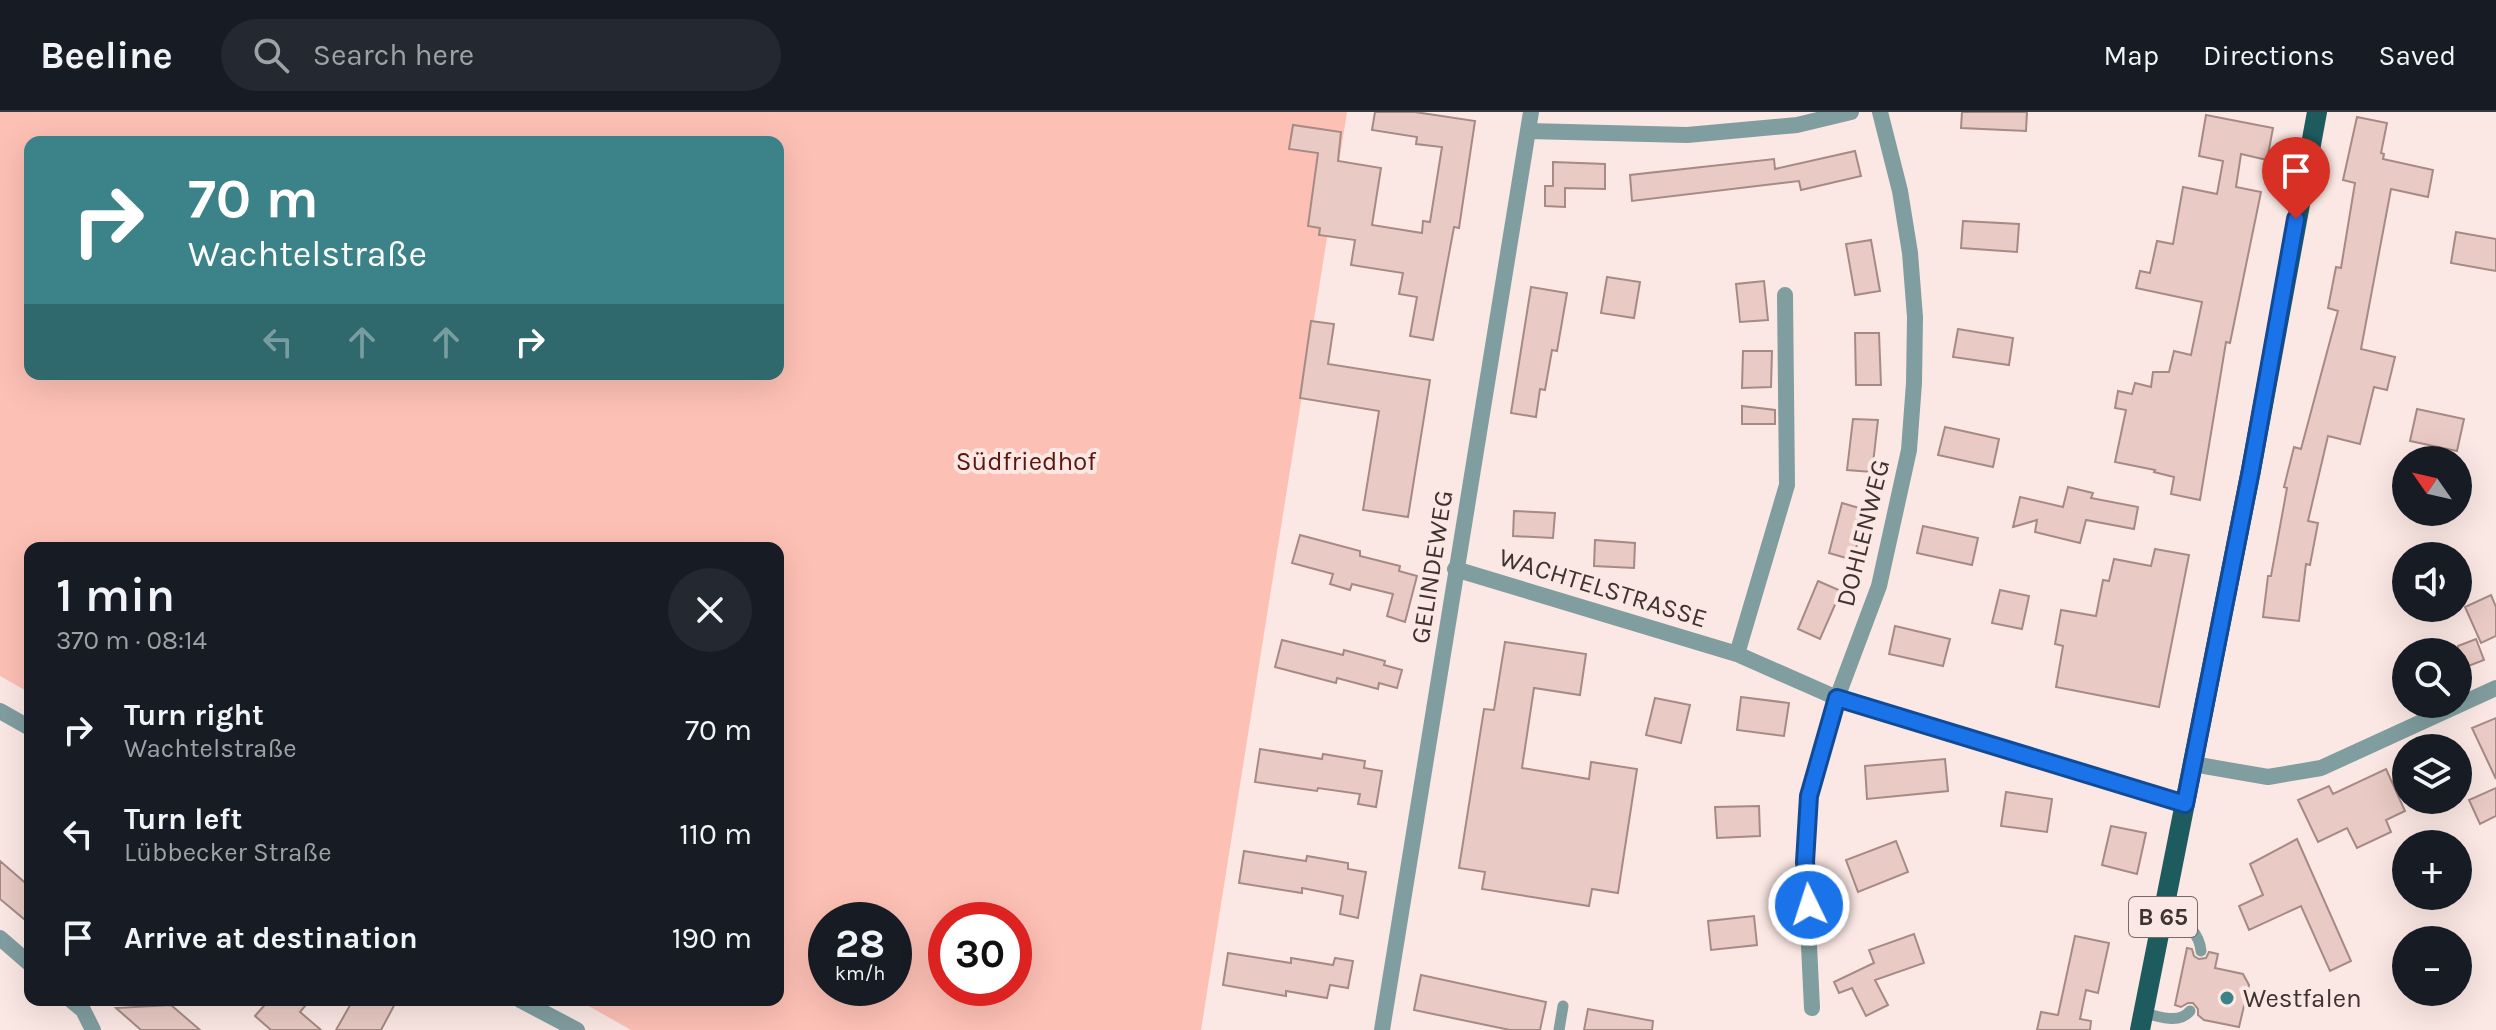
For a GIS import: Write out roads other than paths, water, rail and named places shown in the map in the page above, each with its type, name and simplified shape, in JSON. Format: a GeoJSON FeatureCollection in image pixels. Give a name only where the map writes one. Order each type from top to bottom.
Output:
{"type":"FeatureCollection","features":[{"type":"Feature","properties":{"kind":"main road","name":"B 65"},"geometry":{"type":"LineString","coordinates":[[2142,1022],[2317,112]]}},
{"type":"Feature","properties":{"kind":"street","name":"GELINDEWEG"},"geometry":{"type":"LineString","coordinates":[[1382,1030],[1531,112]]}},
{"type":"Feature","properties":{"kind":"street"},"geometry":{"type":"LineString","coordinates":[[1528,131],[1687,135],[1797,125],[1851,112]]}},
{"type":"Feature","properties":{"kind":"street","name":"DOHLENWEG"},"geometry":{"type":"LineString","coordinates":[[1812,1008],[1805,862],[1809,796],[1837,698],[1879,586],[1909,450],[1915,317],[1910,253],[1900,191],[1880,112]]}},
{"type":"Feature","properties":{"kind":"street"},"geometry":{"type":"LineString","coordinates":[[1737,654],[1787,485],[1785,295]]}},
{"type":"Feature","properties":{"kind":"street","name":"WACHTELSTRASSE"},"geometry":{"type":"LineString","coordinates":[[1455,569],[1737,654],[1837,698],[2185,804]]}},
{"type":"Feature","properties":{"kind":"street"},"geometry":{"type":"LineString","coordinates":[[2193,764],[2268,777],[2321,768],[2496,688]]}},
{"type":"Feature","properties":{"kind":"street"},"geometry":{"type":"LineString","coordinates":[[0,711],[24,725]]}},
{"type":"Feature","properties":{"kind":"street"},"geometry":{"type":"LineString","coordinates":[[0,938],[24,959]]}},
{"type":"Feature","properties":{"kind":"street"},"geometry":{"type":"LineString","coordinates":[[78,1006],[93,1030]]}},
{"type":"Feature","properties":{"kind":"street"},"geometry":{"type":"LineString","coordinates":[[531,1006],[577,1030]]}},
{"type":"Feature","properties":{"kind":"lane"},"geometry":{"type":"LineString","coordinates":[[2165,907],[2192,929],[2200,939],[2201,951]]}},
{"type":"Feature","properties":{"kind":"lane"},"geometry":{"type":"LineString","coordinates":[[1559,1030],[1563,1006]]}},
{"type":"Feature","properties":{"kind":"lane"},"geometry":{"type":"LineString","coordinates":[[2142,1022],[2184,1018],[2190,1011]]}},
{"type":"Feature","properties":{"kind":"place","name":"Westfalen"},"geometry":{"type":"Point","coordinates":[2227,998]}},
{"type":"Feature","properties":{"kind":"park label","name":"Südfriedhof"},"geometry":{"type":"Point","coordinates":[1026,461]}}]}
